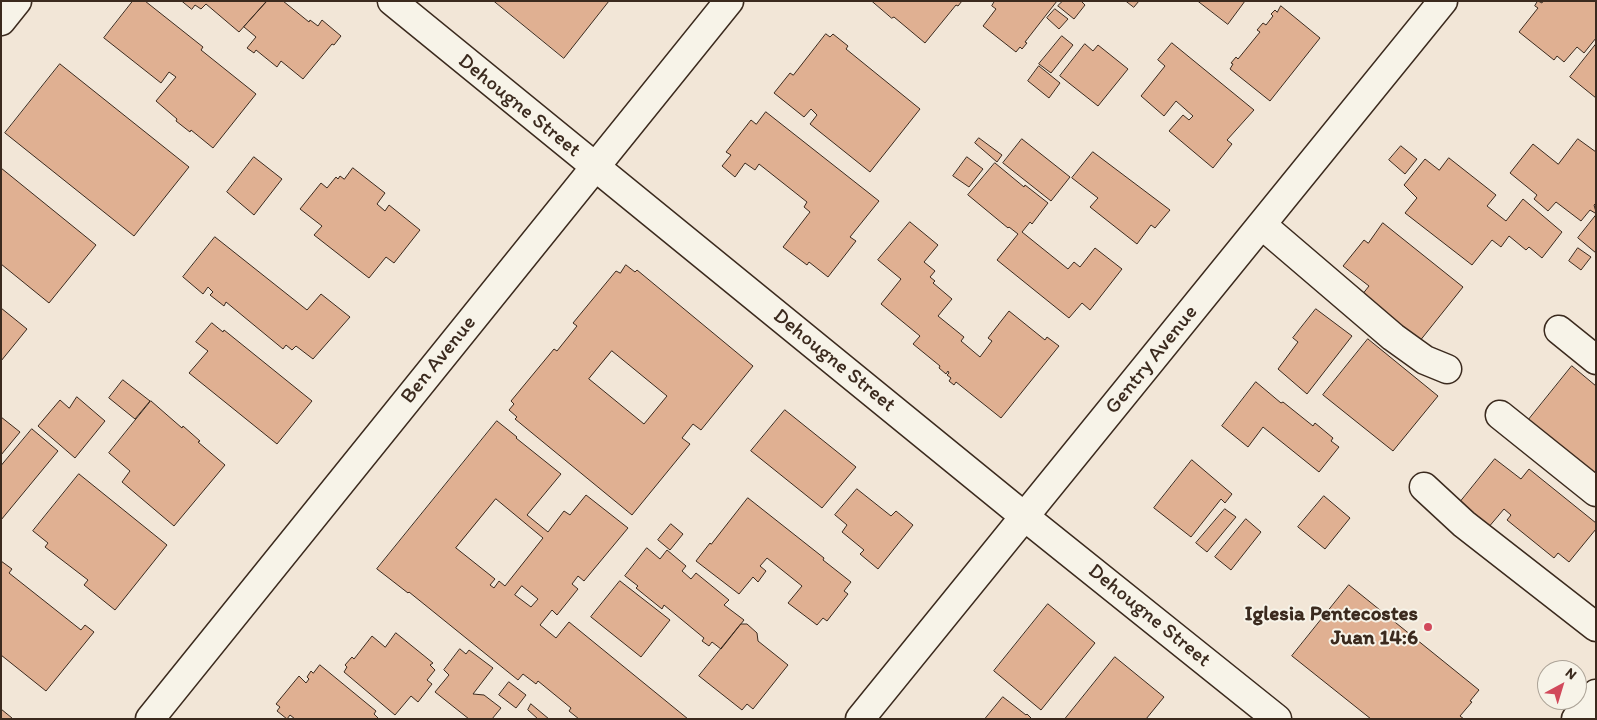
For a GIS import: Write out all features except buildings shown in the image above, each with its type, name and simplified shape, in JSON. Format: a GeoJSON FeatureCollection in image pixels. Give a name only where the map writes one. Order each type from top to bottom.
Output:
{"type":"FeatureCollection","features":[{"type":"Feature","properties":{"kind":"street"},"geometry":{"type":"LineString","coordinates":[[1,21],[17,1]]}},
{"type":"Feature","properties":{"kind":"street","name":"Dehougne Street"},"geometry":{"type":"LineString","coordinates":[[392,1],[1025,517],[1277,719]]}},
{"type":"Feature","properties":{"kind":"street","name":"Ben Avenue"},"geometry":{"type":"LineString","coordinates":[[150,719],[729,1]]}},
{"type":"Feature","properties":{"kind":"street","name":"Gentry Avenue"},"geometry":{"type":"LineString","coordinates":[[860,719],[1443,1]]}},
{"type":"Feature","properties":{"kind":"street"},"geometry":{"type":"LineString","coordinates":[[1262,225],[1393,337],[1425,360],[1446,369]]}},
{"type":"Feature","properties":{"kind":"street"},"geometry":{"type":"LineString","coordinates":[[1558,330],[1596,360]]}},
{"type":"Feature","properties":{"kind":"street"},"geometry":{"type":"LineString","coordinates":[[1500,415],[1596,492]]}},
{"type":"Feature","properties":{"kind":"street"},"geometry":{"type":"LineString","coordinates":[[1424,487],[1464,524],[1596,628]]}},
{"type":"Feature","properties":{"kind":"street"},"geometry":{"type":"LineString","coordinates":[[1576,719],[1596,694]]}},
{"type":"Feature","properties":{"kind":"place","name":"Iglesia Pentecostes Juan 14:6"},"geometry":{"type":"Point","coordinates":[1428,627]}}]}
